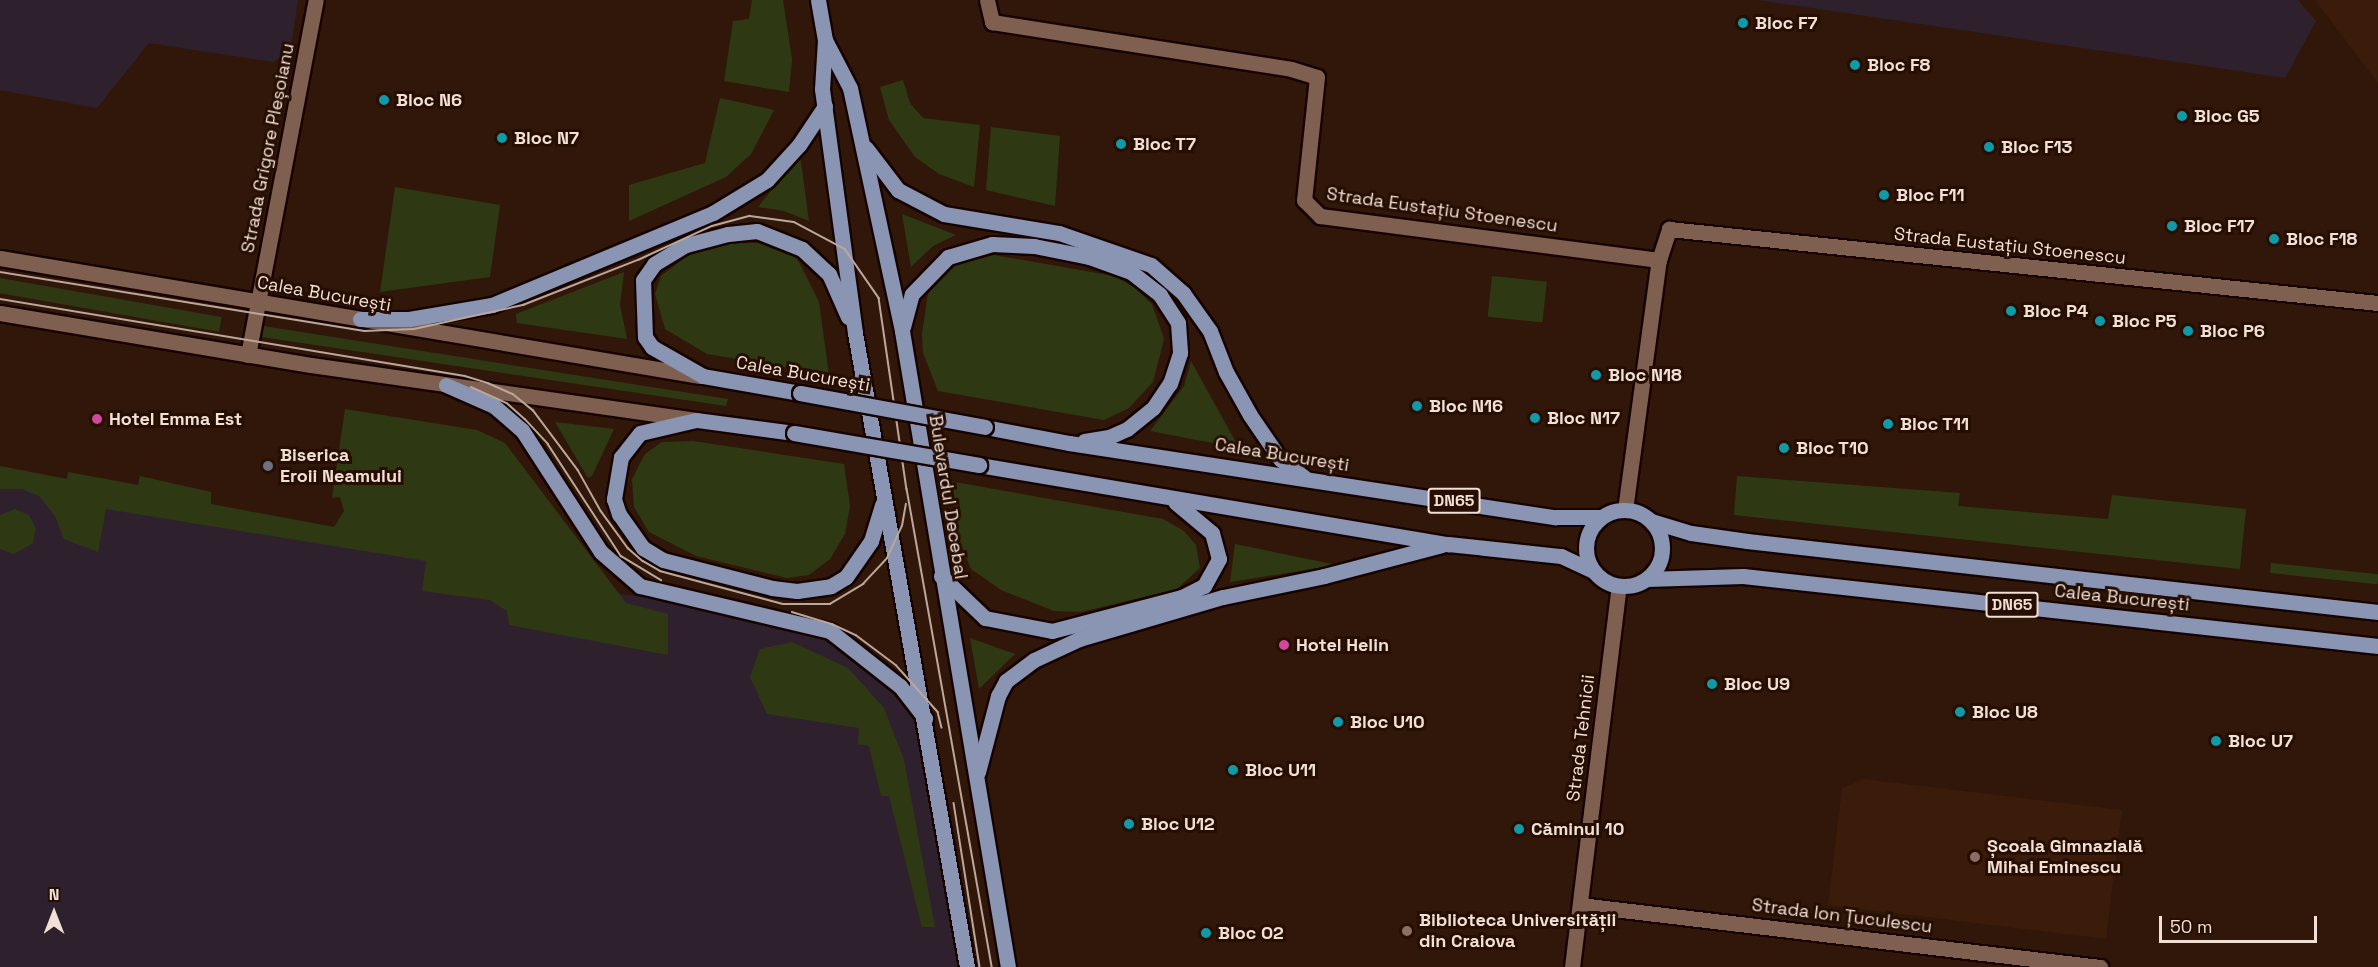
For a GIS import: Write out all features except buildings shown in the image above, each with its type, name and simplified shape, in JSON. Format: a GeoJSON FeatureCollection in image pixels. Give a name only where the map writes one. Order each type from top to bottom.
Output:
{"type":"FeatureCollection","features":[{"type":"Feature","properties":{"kind":"main road","name":"Bulevardul Decebal"},"geometry":{"type":"LineString","coordinates":[[818,0],[825,40],[825,106],[855,333],[926,719],[968,967]]}},
{"type":"Feature","properties":{"kind":"main road","name":"Bulevardul Decebal"},"geometry":{"type":"LineString","coordinates":[[825,40],[850,88],[902,331],[940,574],[954,635],[1008,967]]}},
{"type":"Feature","properties":{"kind":"main road"},"geometry":{"type":"LineString","coordinates":[[360,319],[409,319],[492,305],[713,213],[767,180],[799,145],[825,106]]}},
{"type":"Feature","properties":{"kind":"main road"},"geometry":{"type":"LineString","coordinates":[[859,135],[898,190],[944,214],[1059,233],[1151,265],[1183,293],[1210,331],[1226,372],[1250,415],[1281,459],[1306,478]]}},
{"type":"Feature","properties":{"kind":"main road"},"geometry":{"type":"LineString","coordinates":[[703,376],[652,347],[644,328],[643,280],[654,264],[686,245],[728,234],[758,231],[781,238],[802,249],[829,274],[855,333]]}},
{"type":"Feature","properties":{"kind":"main road"},"geometry":{"type":"LineString","coordinates":[[902,331],[912,294],[948,257],[992,244],[1034,246],[1089,257],[1131,272],[1160,295],[1178,323],[1180,353],[1170,383],[1153,408],[1127,429],[1109,437],[1069,443]]}},
{"type":"Feature","properties":{"kind":"main road","name":"Calea București"},"geometry":{"type":"LineString","coordinates":[[703,376],[1069,443],[1555,517],[1601,517]]}},
{"type":"Feature","properties":{"kind":"main road"},"geometry":{"type":"LineString","coordinates":[[446,385],[494,406],[522,430],[601,552],[640,586],[830,631],[900,686],[926,719]]}},
{"type":"Feature","properties":{"kind":"main road"},"geometry":{"type":"LineString","coordinates":[[696,420],[640,433],[621,457],[615,481],[614,499],[628,530],[643,549],[663,560],[772,588],[796,591],[831,586],[846,578],[872,541],[883,494]]}},
{"type":"Feature","properties":{"kind":"main road","name":"DN65"},"geometry":{"type":"LineString","coordinates":[[696,420],[794,433],[1448,544],[1561,556],[1593,571]]}},
{"type":"Feature","properties":{"kind":"main road"},"geometry":{"type":"LineString","coordinates":[[940,574],[985,618],[1052,631],[1182,597],[1204,586],[1219,559],[1212,533],[1192,513],[1167,498]]}},
{"type":"Feature","properties":{"kind":"main road"},"geometry":{"type":"LineString","coordinates":[[1625,510],[1651,521],[1662,546],[1658,564],[1646,579],[1619,586],[1593,571],[1585,546],[1590,530],[1601,517],[1625,510]]}},
{"type":"Feature","properties":{"kind":"main road","name":"Calea București"},"geometry":{"type":"LineString","coordinates":[[1651,521],[1690,533],[1747,542],[2378,612]]}},
{"type":"Feature","properties":{"kind":"main road"},"geometry":{"type":"LineString","coordinates":[[976,778],[998,696],[1006,681],[1034,660],[1080,639],[1223,597],[1324,576],[1448,544]]}},
{"type":"Feature","properties":{"kind":"main road","name":"Calea București"},"geometry":{"type":"LineString","coordinates":[[1646,579],[1743,576],[2378,646]]}},
{"type":"Feature","properties":{"kind":"street","name":"Strada Grigore Pleșoianu"},"geometry":{"type":"LineString","coordinates":[[248,355],[316,0]]}},
{"type":"Feature","properties":{"kind":"street","name":"Strada Eustațiu Stoenescu"},"geometry":{"type":"LineString","coordinates":[[987,0],[992,22],[1291,69],[1317,77],[1304,200],[1320,216],[1659,260]]}},
{"type":"Feature","properties":{"kind":"street","name":"Strada Eustațiu Stoenescu"},"geometry":{"type":"LineString","coordinates":[[1625,510],[1659,260],[1669,230],[2378,303]]}},
{"type":"Feature","properties":{"kind":"street","name":"Calea București"},"geometry":{"type":"LineString","coordinates":[[0,258],[703,376]]}},
{"type":"Feature","properties":{"kind":"street"},"geometry":{"type":"LineString","coordinates":[[0,313],[248,355],[696,420]]}},
{"type":"Feature","properties":{"kind":"street","name":"Strada Tehnicii"},"geometry":{"type":"LineString","coordinates":[[1572,967],[1619,586]]}},
{"type":"Feature","properties":{"kind":"street","name":"Strada Ion Țuculescu"},"geometry":{"type":"LineString","coordinates":[[1580,904],[2100,967]]}},
{"type":"Feature","properties":{"kind":"shaded area"},"geometry":{"type":"Polygon","coordinates":[[[0,0],[298,0],[290,52],[273,62],[149,43],[97,108],[0,90],[0,0]]]}},
{"type":"Feature","properties":{"kind":"shaded area"},"geometry":{"type":"Polygon","coordinates":[[[1758,0],[2298,0],[2316,21],[2285,78],[1758,0]]]}},
{"type":"Feature","properties":{"kind":"shaded area"},"geometry":{"type":"Polygon","coordinates":[[[2315,0],[2378,0],[2378,83],[2374,78],[2315,0]]]}},
{"type":"Feature","properties":{"kind":"shaded area"},"geometry":{"type":"Polygon","coordinates":[[[0,475],[585,589],[779,616],[830,631],[926,719],[967,967],[0,967],[0,475]]]}},
{"type":"Feature","properties":{"kind":"shaded area","name":"Școala Gimnazială Mihai Eminescu"},"geometry":{"type":"Polygon","coordinates":[[[1864,779],[2122,810],[2106,939],[1828,905],[1842,788],[1864,779]]]}},
{"type":"Feature","properties":{"kind":"green space"},"geometry":{"type":"Polygon","coordinates":[[[752,0],[783,0],[792,59],[789,92],[724,81],[733,21],[749,19],[752,0]]]}},
{"type":"Feature","properties":{"kind":"green space"},"geometry":{"type":"Polygon","coordinates":[[[903,80],[910,103],[923,118],[980,125],[974,187],[939,174],[915,157],[889,120],[880,87],[903,80]]]}},
{"type":"Feature","properties":{"kind":"green space"},"geometry":{"type":"Polygon","coordinates":[[[720,98],[774,110],[751,154],[726,177],[629,221],[629,185],[705,163],[720,98]]]}},
{"type":"Feature","properties":{"kind":"green space"},"geometry":{"type":"Polygon","coordinates":[[[991,127],[1060,136],[1055,206],[986,190],[991,127]]]}},
{"type":"Feature","properties":{"kind":"green space"},"geometry":{"type":"Polygon","coordinates":[[[800,155],[809,221],[784,211],[758,207],[800,155]]]}},
{"type":"Feature","properties":{"kind":"green space"},"geometry":{"type":"Polygon","coordinates":[[[395,187],[500,205],[490,277],[380,292],[395,187]]]}},
{"type":"Feature","properties":{"kind":"green space"},"geometry":{"type":"Polygon","coordinates":[[[902,214],[956,235],[933,246],[911,267],[902,214]]]}},
{"type":"Feature","properties":{"kind":"green space"},"geometry":{"type":"Polygon","coordinates":[[[726,243],[758,243],[797,258],[819,302],[829,375],[707,354],[665,329],[655,294],[661,276],[687,256],[726,243]]]}},
{"type":"Feature","properties":{"kind":"green space"},"geometry":{"type":"Polygon","coordinates":[[[994,255],[1114,276],[1134,287],[1152,304],[1164,339],[1153,382],[1129,408],[1104,420],[938,391],[923,353],[922,334],[928,293],[955,265],[994,255]]]}},
{"type":"Feature","properties":{"kind":"green space"},"geometry":{"type":"Polygon","coordinates":[[[624,272],[620,305],[627,339],[517,323],[516,314],[624,272]]]}},
{"type":"Feature","properties":{"kind":"green space"},"geometry":{"type":"Polygon","coordinates":[[[1492,276],[1547,282],[1542,323],[1488,317],[1492,276]]]}},
{"type":"Feature","properties":{"kind":"green space"},"geometry":{"type":"Polygon","coordinates":[[[0,278],[222,317],[219,332],[0,293],[0,278]]]}},
{"type":"Feature","properties":{"kind":"green space"},"geometry":{"type":"Polygon","coordinates":[[[263,326],[728,399],[726,406],[261,337],[263,326]]]}},
{"type":"Feature","properties":{"kind":"green space"},"geometry":{"type":"Polygon","coordinates":[[[1191,361],[1239,448],[1150,431],[1184,386],[1191,361]]]}},
{"type":"Feature","properties":{"kind":"green space"},"geometry":{"type":"Polygon","coordinates":[[[345,409],[477,430],[505,443],[626,603],[668,614],[668,655],[509,625],[507,611],[490,600],[422,591],[426,561],[106,509],[98,552],[64,539],[55,516],[39,496],[22,489],[0,489],[0,466],[67,479],[68,472],[138,485],[140,476],[211,492],[211,504],[334,527],[344,511],[340,497],[332,498],[345,409]]]}},
{"type":"Feature","properties":{"kind":"green space"},"geometry":{"type":"Polygon","coordinates":[[[555,422],[614,429],[592,476],[588,478],[555,422]]]}},
{"type":"Feature","properties":{"kind":"green space"},"geometry":{"type":"Polygon","coordinates":[[[693,441],[844,464],[850,506],[845,534],[830,559],[809,575],[787,578],[696,556],[649,532],[634,507],[632,479],[645,454],[662,442],[693,441]]]}},
{"type":"Feature","properties":{"kind":"green space"},"geometry":{"type":"Polygon","coordinates":[[[1737,476],[1960,493],[1958,506],[2108,519],[2112,495],[2246,509],[2240,569],[1734,515],[1737,476]]]}},
{"type":"Feature","properties":{"kind":"green space"},"geometry":{"type":"Polygon","coordinates":[[[949,481],[1163,519],[1184,531],[1196,545],[1200,568],[1177,589],[1081,612],[1054,611],[1001,590],[971,569],[959,539],[949,481]]]}},
{"type":"Feature","properties":{"kind":"green space"},"geometry":{"type":"Polygon","coordinates":[[[15,509],[29,515],[36,529],[33,543],[14,554],[0,549],[0,515],[15,509]]]}},
{"type":"Feature","properties":{"kind":"green space"},"geometry":{"type":"Polygon","coordinates":[[[1235,544],[1337,565],[1230,582],[1235,544]]]}},
{"type":"Feature","properties":{"kind":"green space"},"geometry":{"type":"Polygon","coordinates":[[[2271,563],[2378,574],[2377,584],[2270,573],[2271,563]]]}},
{"type":"Feature","properties":{"kind":"green space"},"geometry":{"type":"Polygon","coordinates":[[[970,638],[1015,654],[979,689],[970,638]]]}},
{"type":"Feature","properties":{"kind":"green space"},"geometry":{"type":"Polygon","coordinates":[[[792,642],[848,668],[884,708],[904,760],[935,927],[922,927],[889,796],[881,796],[869,746],[858,744],[859,728],[767,714],[750,677],[760,649],[792,642]]]}},
{"type":"Feature","properties":{"kind":"tram line"},"geometry":{"type":"LineString","coordinates":[[0,272],[364,331],[414,329],[523,305],[638,260],[712,226],[750,216],[794,222],[845,249],[879,298],[907,489],[992,967]]}},
{"type":"Feature","properties":{"kind":"tram line"},"geometry":{"type":"LineString","coordinates":[[0,299],[465,376],[488,383],[513,394],[533,410],[578,470],[601,511],[628,548],[643,561],[660,571],[783,604],[830,604],[863,584],[887,558],[902,526],[906,504]]}},
{"type":"Feature","properties":{"kind":"tram line"},"geometry":{"type":"LineString","coordinates":[[471,387],[507,403],[525,419],[548,444],[621,556],[661,580]]}},
{"type":"Feature","properties":{"kind":"tram line"},"geometry":{"type":"LineString","coordinates":[[792,612],[832,624],[856,635],[896,665],[938,712],[942,728]]}},
{"type":"Feature","properties":{"kind":"tram line"},"geometry":{"type":"LineString","coordinates":[[954,803],[980,967]]}},
{"type":"Feature","properties":{"kind":"place","name":"Bloc F7"},"geometry":{"type":"Point","coordinates":[1743,23]}},
{"type":"Feature","properties":{"kind":"place","name":"Bloc F8"},"geometry":{"type":"Point","coordinates":[1855,65]}},
{"type":"Feature","properties":{"kind":"place","name":"Bloc N6"},"geometry":{"type":"Point","coordinates":[384,100]}},
{"type":"Feature","properties":{"kind":"place","name":"Bloc G5"},"geometry":{"type":"Point","coordinates":[2182,116]}},
{"type":"Feature","properties":{"kind":"place","name":"Bloc N7"},"geometry":{"type":"Point","coordinates":[502,138]}},
{"type":"Feature","properties":{"kind":"place","name":"Bloc T7"},"geometry":{"type":"Point","coordinates":[1121,144]}},
{"type":"Feature","properties":{"kind":"place","name":"Bloc F13"},"geometry":{"type":"Point","coordinates":[1989,147]}},
{"type":"Feature","properties":{"kind":"place","name":"Bloc F11"},"geometry":{"type":"Point","coordinates":[1884,195]}},
{"type":"Feature","properties":{"kind":"place","name":"Bloc F17"},"geometry":{"type":"Point","coordinates":[2172,226]}},
{"type":"Feature","properties":{"kind":"place","name":"Bloc F18"},"geometry":{"type":"Point","coordinates":[2274,239]}},
{"type":"Feature","properties":{"kind":"place","name":"Bloc P4"},"geometry":{"type":"Point","coordinates":[2011,311]}},
{"type":"Feature","properties":{"kind":"place","name":"Bloc P5"},"geometry":{"type":"Point","coordinates":[2100,321]}},
{"type":"Feature","properties":{"kind":"place","name":"Bloc P6"},"geometry":{"type":"Point","coordinates":[2188,331]}},
{"type":"Feature","properties":{"kind":"place","name":"Bloc N18"},"geometry":{"type":"Point","coordinates":[1596,375]}},
{"type":"Feature","properties":{"kind":"place","name":"Bloc N16"},"geometry":{"type":"Point","coordinates":[1417,406]}},
{"type":"Feature","properties":{"kind":"place","name":"Bloc N17"},"geometry":{"type":"Point","coordinates":[1535,418]}},
{"type":"Feature","properties":{"kind":"place","name":"Hotel Emma Est"},"geometry":{"type":"Point","coordinates":[97,419]}},
{"type":"Feature","properties":{"kind":"place","name":"Bloc T11"},"geometry":{"type":"Point","coordinates":[1888,424]}},
{"type":"Feature","properties":{"kind":"place","name":"Bloc T10"},"geometry":{"type":"Point","coordinates":[1784,448]}},
{"type":"Feature","properties":{"kind":"place","name":"Biserica Eroii Neamului"},"geometry":{"type":"Point","coordinates":[268,466]}},
{"type":"Feature","properties":{"kind":"place","name":"Hotel Helin"},"geometry":{"type":"Point","coordinates":[1284,645]}},
{"type":"Feature","properties":{"kind":"place","name":"Bloc U9"},"geometry":{"type":"Point","coordinates":[1712,684]}},
{"type":"Feature","properties":{"kind":"place","name":"Bloc U8"},"geometry":{"type":"Point","coordinates":[1960,712]}},
{"type":"Feature","properties":{"kind":"place","name":"Bloc U10"},"geometry":{"type":"Point","coordinates":[1338,722]}},
{"type":"Feature","properties":{"kind":"place","name":"Bloc U7"},"geometry":{"type":"Point","coordinates":[2216,741]}},
{"type":"Feature","properties":{"kind":"place","name":"Bloc U11"},"geometry":{"type":"Point","coordinates":[1233,770]}},
{"type":"Feature","properties":{"kind":"place","name":"Bloc U12"},"geometry":{"type":"Point","coordinates":[1129,824]}},
{"type":"Feature","properties":{"kind":"place","name":"Căminul 10"},"geometry":{"type":"Point","coordinates":[1519,829]}},
{"type":"Feature","properties":{"kind":"place","name":"Școala Gimnazială Mihai Eminescu"},"geometry":{"type":"Point","coordinates":[1975,857]}},
{"type":"Feature","properties":{"kind":"place","name":"Biblioteca Universității din Craiova"},"geometry":{"type":"Point","coordinates":[1407,931]}},
{"type":"Feature","properties":{"kind":"place","name":"Bloc O2"},"geometry":{"type":"Point","coordinates":[1206,933]}}]}
